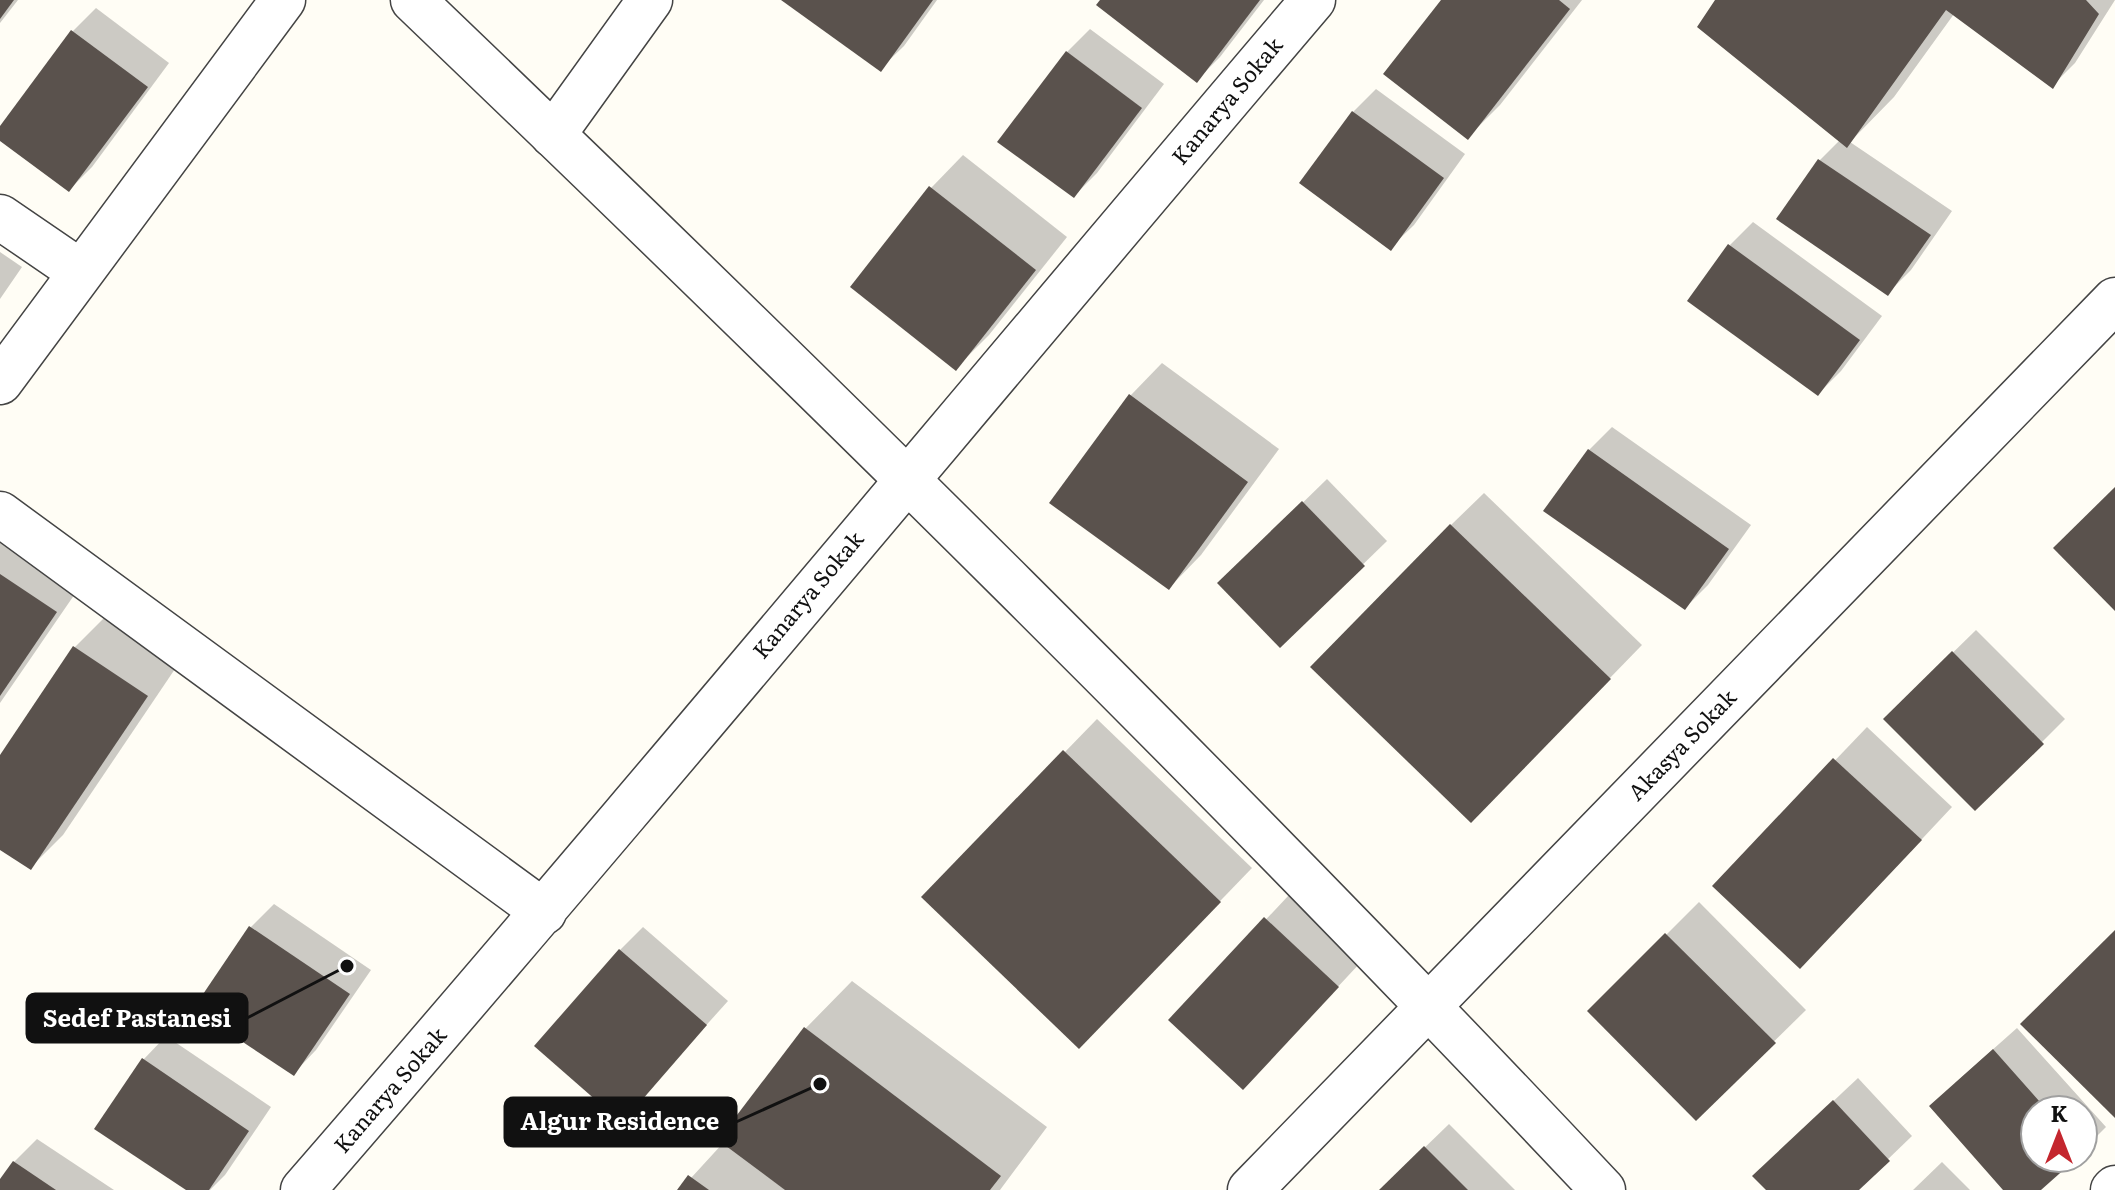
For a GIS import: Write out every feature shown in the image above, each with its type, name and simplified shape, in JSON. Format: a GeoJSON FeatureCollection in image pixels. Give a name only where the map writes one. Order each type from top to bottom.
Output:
{"type":"FeatureCollection","features":[{"type":"Feature","properties":{"kind":"street"},"geometry":{"type":"LineString","coordinates":[[0,382],[79,271],[283,0]]}},
{"type":"Feature","properties":{"kind":"street"},"geometry":{"type":"LineString","coordinates":[[413,0],[904,480],[1429,1004],[1603,1190]]}},
{"type":"Feature","properties":{"kind":"street"},"geometry":{"type":"LineString","coordinates":[[553,135],[650,0]]}},
{"type":"Feature","properties":{"kind":"street","name":"Kanarya Sokak"},"geometry":{"type":"LineString","coordinates":[[303,1190],[544,912],[904,480],[1313,0]]}},
{"type":"Feature","properties":{"kind":"street"},"geometry":{"type":"LineString","coordinates":[[0,217],[79,271]]}},
{"type":"Feature","properties":{"kind":"street","name":"Akasya Sokak"},"geometry":{"type":"LineString","coordinates":[[1250,1190],[2115,300]]}},
{"type":"Feature","properties":{"kind":"street"},"geometry":{"type":"LineString","coordinates":[[0,514],[544,912]]}},
{"type":"Feature","properties":{"kind":"building"},"geometry":{"type":"Polygon","coordinates":[[[0,0],[14,0],[0,19],[0,0]]]}},
{"type":"Feature","properties":{"kind":"building"},"geometry":{"type":"Polygon","coordinates":[[[781,0],[933,0],[881,72],[781,0]]]}},
{"type":"Feature","properties":{"kind":"building"},"geometry":{"type":"Polygon","coordinates":[[[1100,0],[1260,0],[1197,83],[1096,5],[1100,0]]]}},
{"type":"Feature","properties":{"kind":"building"},"geometry":{"type":"Polygon","coordinates":[[[1441,0],[1559,0],[1570,9],[1468,140],[1383,74],[1441,0]]]}},
{"type":"Feature","properties":{"kind":"building"},"geometry":{"type":"Polygon","coordinates":[[[1715,0],[2086,0],[2099,14],[2053,89],[1946,10],[1847,148],[1697,27],[1715,0]]]}},
{"type":"Feature","properties":{"kind":"building"},"geometry":{"type":"Polygon","coordinates":[[[71,30],[148,87],[69,192],[0,141],[0,126],[71,30]]]}},
{"type":"Feature","properties":{"kind":"building"},"geometry":{"type":"Polygon","coordinates":[[[1066,51],[1142,108],[1074,198],[997,142],[1066,51]]]}},
{"type":"Feature","properties":{"kind":"building"},"geometry":{"type":"Polygon","coordinates":[[[1352,111],[1444,178],[1391,251],[1299,183],[1352,111]]]}},
{"type":"Feature","properties":{"kind":"building"},"geometry":{"type":"Polygon","coordinates":[[[1818,159],[1931,235],[1888,296],[1776,219],[1818,159]]]}},
{"type":"Feature","properties":{"kind":"building"},"geometry":{"type":"Polygon","coordinates":[[[929,186],[1036,270],[956,371],[850,287],[929,186]]]}},
{"type":"Feature","properties":{"kind":"building"},"geometry":{"type":"Polygon","coordinates":[[[1728,244],[1860,340],[1818,396],[1687,301],[1728,244]]]}},
{"type":"Feature","properties":{"kind":"building"},"geometry":{"type":"Polygon","coordinates":[[[1129,394],[1248,482],[1169,590],[1049,503],[1129,394]]]}},
{"type":"Feature","properties":{"kind":"building"},"geometry":{"type":"Polygon","coordinates":[[[1588,449],[1729,549],[1685,610],[1543,511],[1588,449]]]}},
{"type":"Feature","properties":{"kind":"building"},"geometry":{"type":"Polygon","coordinates":[[[2115,487],[2115,611],[2053,548],[2115,487]]]}},
{"type":"Feature","properties":{"kind":"building"},"geometry":{"type":"Polygon","coordinates":[[[1302,501],[1365,566],[1280,648],[1217,583],[1302,501]]]}},
{"type":"Feature","properties":{"kind":"building"},"geometry":{"type":"Polygon","coordinates":[[[1450,524],[1611,679],[1471,823],[1310,667],[1450,524]]]}},
{"type":"Feature","properties":{"kind":"building"},"geometry":{"type":"Polygon","coordinates":[[[0,574],[57,612],[0,696],[0,574]]]}},
{"type":"Feature","properties":{"kind":"building"},"geometry":{"type":"Polygon","coordinates":[[[73,646],[148,696],[31,870],[0,850],[0,755],[73,646]]]}},
{"type":"Feature","properties":{"kind":"building"},"geometry":{"type":"Polygon","coordinates":[[[1952,651],[2044,744],[1975,811],[1883,719],[1952,651]]]}},
{"type":"Feature","properties":{"kind":"building"},"geometry":{"type":"Polygon","coordinates":[[[1063,750],[1221,902],[1079,1049],[921,897],[1063,750]]]}},
{"type":"Feature","properties":{"kind":"building"},"geometry":{"type":"Polygon","coordinates":[[[1833,758],[1922,840],[1800,969],[1712,886],[1833,758]]]}},
{"type":"Feature","properties":{"kind":"building"},"geometry":{"type":"Polygon","coordinates":[[[1264,917],[1339,987],[1243,1090],[1168,1020],[1264,917]]]}},
{"type":"Feature","properties":{"kind":"building"},"geometry":{"type":"Polygon","coordinates":[[[249,926],[350,994],[294,1076],[193,1009],[249,926]]]}},
{"type":"Feature","properties":{"kind":"building"},"geometry":{"type":"Polygon","coordinates":[[[2115,930],[2115,1118],[2099,1102],[2099,1094],[2091,1094],[2020,1024],[2115,930]]]}},
{"type":"Feature","properties":{"kind":"building"},"geometry":{"type":"Polygon","coordinates":[[[1665,933],[1776,1043],[1696,1121],[1587,1011],[1665,933]]]}},
{"type":"Feature","properties":{"kind":"building"},"geometry":{"type":"Polygon","coordinates":[[[619,949],[707,1025],[622,1123],[534,1046],[619,949]]]}},
{"type":"Feature","properties":{"kind":"building"},"geometry":{"type":"Polygon","coordinates":[[[804,1027],[1001,1176],[990,1190],[785,1190],[718,1140],[804,1027]]]}},
{"type":"Feature","properties":{"kind":"building"},"geometry":{"type":"Polygon","coordinates":[[[1993,1049],[2033,1094],[2019,1094],[2019,1174],[2059,1174],[2041,1190],[2003,1190],[1929,1106],[1993,1049]]]}},
{"type":"Feature","properties":{"kind":"building"},"geometry":{"type":"Polygon","coordinates":[[[142,1058],[249,1131],[209,1190],[186,1190],[94,1129],[142,1058]]]}},
{"type":"Feature","properties":{"kind":"building"},"geometry":{"type":"Polygon","coordinates":[[[1833,1100],[1890,1161],[1859,1190],[1766,1190],[1752,1176],[1833,1100]]]}},
{"type":"Feature","properties":{"kind":"building"},"geometry":{"type":"Polygon","coordinates":[[[1424,1146],[1468,1190],[1379,1190],[1424,1146]]]}},
{"type":"Feature","properties":{"kind":"building"},"geometry":{"type":"Polygon","coordinates":[[[13,1161],[56,1190],[0,1190],[0,1179],[13,1161]]]}},
{"type":"Feature","properties":{"kind":"building"},"geometry":{"type":"Polygon","coordinates":[[[688,1175],[709,1190],[677,1190],[688,1175]]]}},
{"type":"Feature","properties":{"kind":"place","name":"Sedef Pastanesi"},"geometry":{"type":"Point","coordinates":[347,966]}},
{"type":"Feature","properties":{"kind":"place","name":"Algur Residence"},"geometry":{"type":"Point","coordinates":[820,1084]}}]}
